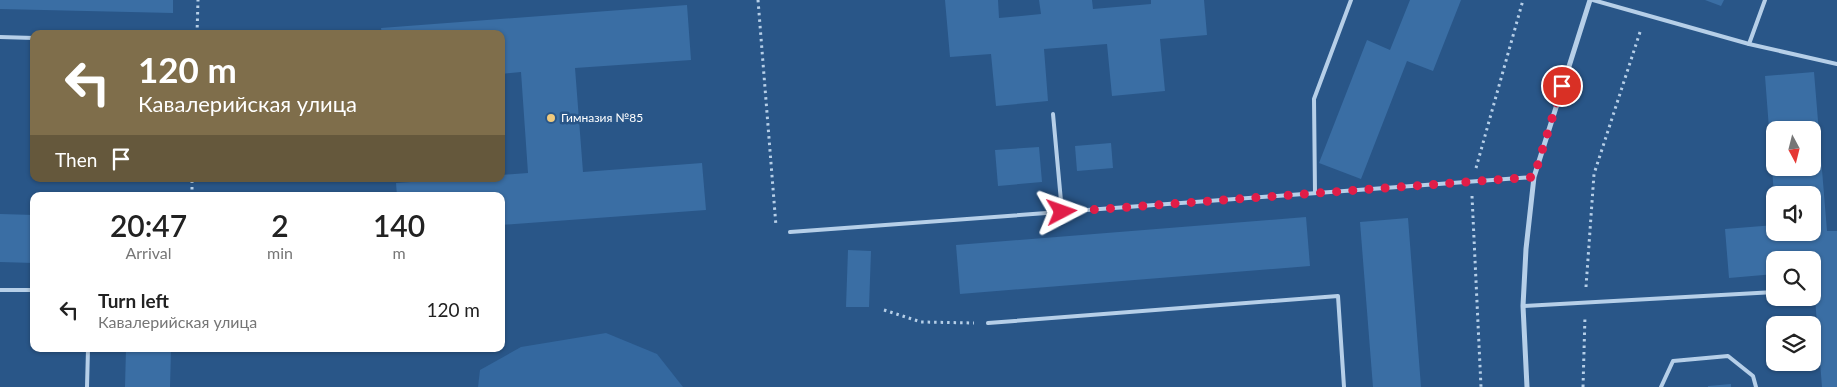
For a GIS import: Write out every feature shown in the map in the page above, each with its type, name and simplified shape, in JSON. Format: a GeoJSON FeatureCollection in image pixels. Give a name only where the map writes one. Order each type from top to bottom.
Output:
{"type":"FeatureCollection","features":[{"type":"Feature","properties":{"kind":"street"},"geometry":{"type":"LineString","coordinates":[[1527,387],[1523,306],[1526,249],[1534,177],[1591,0]]}},
{"type":"Feature","properties":{"kind":"lane"},"geometry":{"type":"LineString","coordinates":[[1315,193],[1314,99],[1351,0]]}},
{"type":"Feature","properties":{"kind":"lane"},"geometry":{"type":"LineString","coordinates":[[1591,0],[1749,44],[1837,64]]}},
{"type":"Feature","properties":{"kind":"lane"},"geometry":{"type":"LineString","coordinates":[[1749,44],[1765,0]]}},
{"type":"Feature","properties":{"kind":"lane"},"geometry":{"type":"LineString","coordinates":[[0,37],[30,38]]}},
{"type":"Feature","properties":{"kind":"lane"},"geometry":{"type":"LineString","coordinates":[[1053,114],[1062,212]]}},
{"type":"Feature","properties":{"kind":"lane"},"geometry":{"type":"LineString","coordinates":[[790,232],[1534,177]]}},
{"type":"Feature","properties":{"kind":"lane"},"geometry":{"type":"LineString","coordinates":[[0,290],[30,290]]}},
{"type":"Feature","properties":{"kind":"lane"},"geometry":{"type":"LineString","coordinates":[[1523,306],[1766,292]]}},
{"type":"Feature","properties":{"kind":"lane"},"geometry":{"type":"LineString","coordinates":[[988,323],[1338,296],[1344,387]]}},
{"type":"Feature","properties":{"kind":"lane"},"geometry":{"type":"LineString","coordinates":[[87,387],[88,352]]}},
{"type":"Feature","properties":{"kind":"lane"},"geometry":{"type":"LineString","coordinates":[[1661,387],[1673,362],[1728,356],[1753,376],[1756,387]]}},
{"type":"Feature","properties":{"kind":"path"},"geometry":{"type":"LineString","coordinates":[[197,30],[198,0]]}},
{"type":"Feature","properties":{"kind":"path"},"geometry":{"type":"LineString","coordinates":[[758,0],[776,232],[790,232]]}},
{"type":"Feature","properties":{"kind":"path"},"geometry":{"type":"LineString","coordinates":[[1583,387],[1585,302],[1594,174],[1646,16]]}},
{"type":"Feature","properties":{"kind":"path"},"geometry":{"type":"LineString","coordinates":[[884,310],[920,322],[988,323]]}},
{"type":"Feature","properties":{"kind":"shaded area"},"geometry":{"type":"Polygon","coordinates":[[[606,333],[657,354],[683,387],[478,387],[480,370],[521,347],[606,333]]]}},
{"type":"Feature","properties":{"kind":"building"},"geometry":{"type":"Polygon","coordinates":[[[0,0],[173,0],[173,13],[0,9],[0,0]]]}},
{"type":"Feature","properties":{"kind":"building"},"geometry":{"type":"Polygon","coordinates":[[[945,0],[998,0],[999,18],[1041,14],[1039,0],[1092,0],[1093,9],[1151,4],[1151,0],[1204,0],[1207,35],[1160,39],[1165,91],[1112,96],[1107,44],[1044,49],[1048,101],[996,106],[991,54],[950,57],[945,0]]]}},
{"type":"Feature","properties":{"kind":"building"},"geometry":{"type":"Polygon","coordinates":[[[1410,0],[1461,0],[1433,71],[1407,61],[1361,179],[1319,163],[1367,40],[1390,50],[1410,0]]]}},
{"type":"Feature","properties":{"kind":"building"},"geometry":{"type":"Polygon","coordinates":[[[1705,0],[1724,0],[1721,6],[1705,0]]]}},
{"type":"Feature","properties":{"kind":"building","name":"Гимназия №85"},"geometry":{"type":"Polygon","coordinates":[[[687,5],[691,60],[575,68],[583,172],[702,163],[706,210],[505,225],[505,192],[397,192],[396,183],[505,182],[505,175],[528,173],[521,72],[505,74],[505,30],[381,30],[381,28],[687,5]]]}},
{"type":"Feature","properties":{"kind":"building"},"geometry":{"type":"Polygon","coordinates":[[[1814,72],[1818,121],[1768,121],[1765,76],[1814,72]]]}},
{"type":"Feature","properties":{"kind":"building"},"geometry":{"type":"Polygon","coordinates":[[[1111,143],[1113,168],[1077,171],[1075,146],[1111,143]]]}},
{"type":"Feature","properties":{"kind":"building"},"geometry":{"type":"Polygon","coordinates":[[[1039,147],[1042,182],[998,186],[995,150],[1039,147]]]}},
{"type":"Feature","properties":{"kind":"building"},"geometry":{"type":"Polygon","coordinates":[[[1821,158],[1827,231],[1837,231],[1837,387],[1822,387],[1821,316],[1816,316],[1816,306],[1821,306],[1821,251],[1766,251],[1766,275],[1729,278],[1725,229],[1766,226],[1766,241],[1821,241],[1821,186],[1773,186],[1773,176],[1821,176],[1821,158]]]}},
{"type":"Feature","properties":{"kind":"building"},"geometry":{"type":"Polygon","coordinates":[[[0,214],[30,215],[30,263],[0,262],[0,214]]]}},
{"type":"Feature","properties":{"kind":"building"},"geometry":{"type":"Polygon","coordinates":[[[1306,217],[1310,266],[960,294],[956,245],[1306,217]]]}},
{"type":"Feature","properties":{"kind":"building"},"geometry":{"type":"Polygon","coordinates":[[[1408,218],[1421,387],[1373,387],[1360,222],[1408,218]]]}},
{"type":"Feature","properties":{"kind":"building"},"geometry":{"type":"Polygon","coordinates":[[[848,250],[871,251],[869,307],[846,307],[848,250]]]}},
{"type":"Feature","properties":{"kind":"building"},"geometry":{"type":"Polygon","coordinates":[[[126,352],[171,352],[170,387],[125,387],[126,352]]]}},
{"type":"Feature","properties":{"kind":"building"},"geometry":{"type":"Polygon","coordinates":[[[1731,384],[1731,387],[1708,387],[1708,386],[1731,384]]]}},
{"type":"Feature","properties":{"kind":"place","name":"Гимназия №85"},"geometry":{"type":"Point","coordinates":[551,118]}},
{"type":"Feature","properties":{"kind":"route"},"geometry":{"type":"LineString","coordinates":[[1062,212],[1534,177],[1562,86]]}}]}
